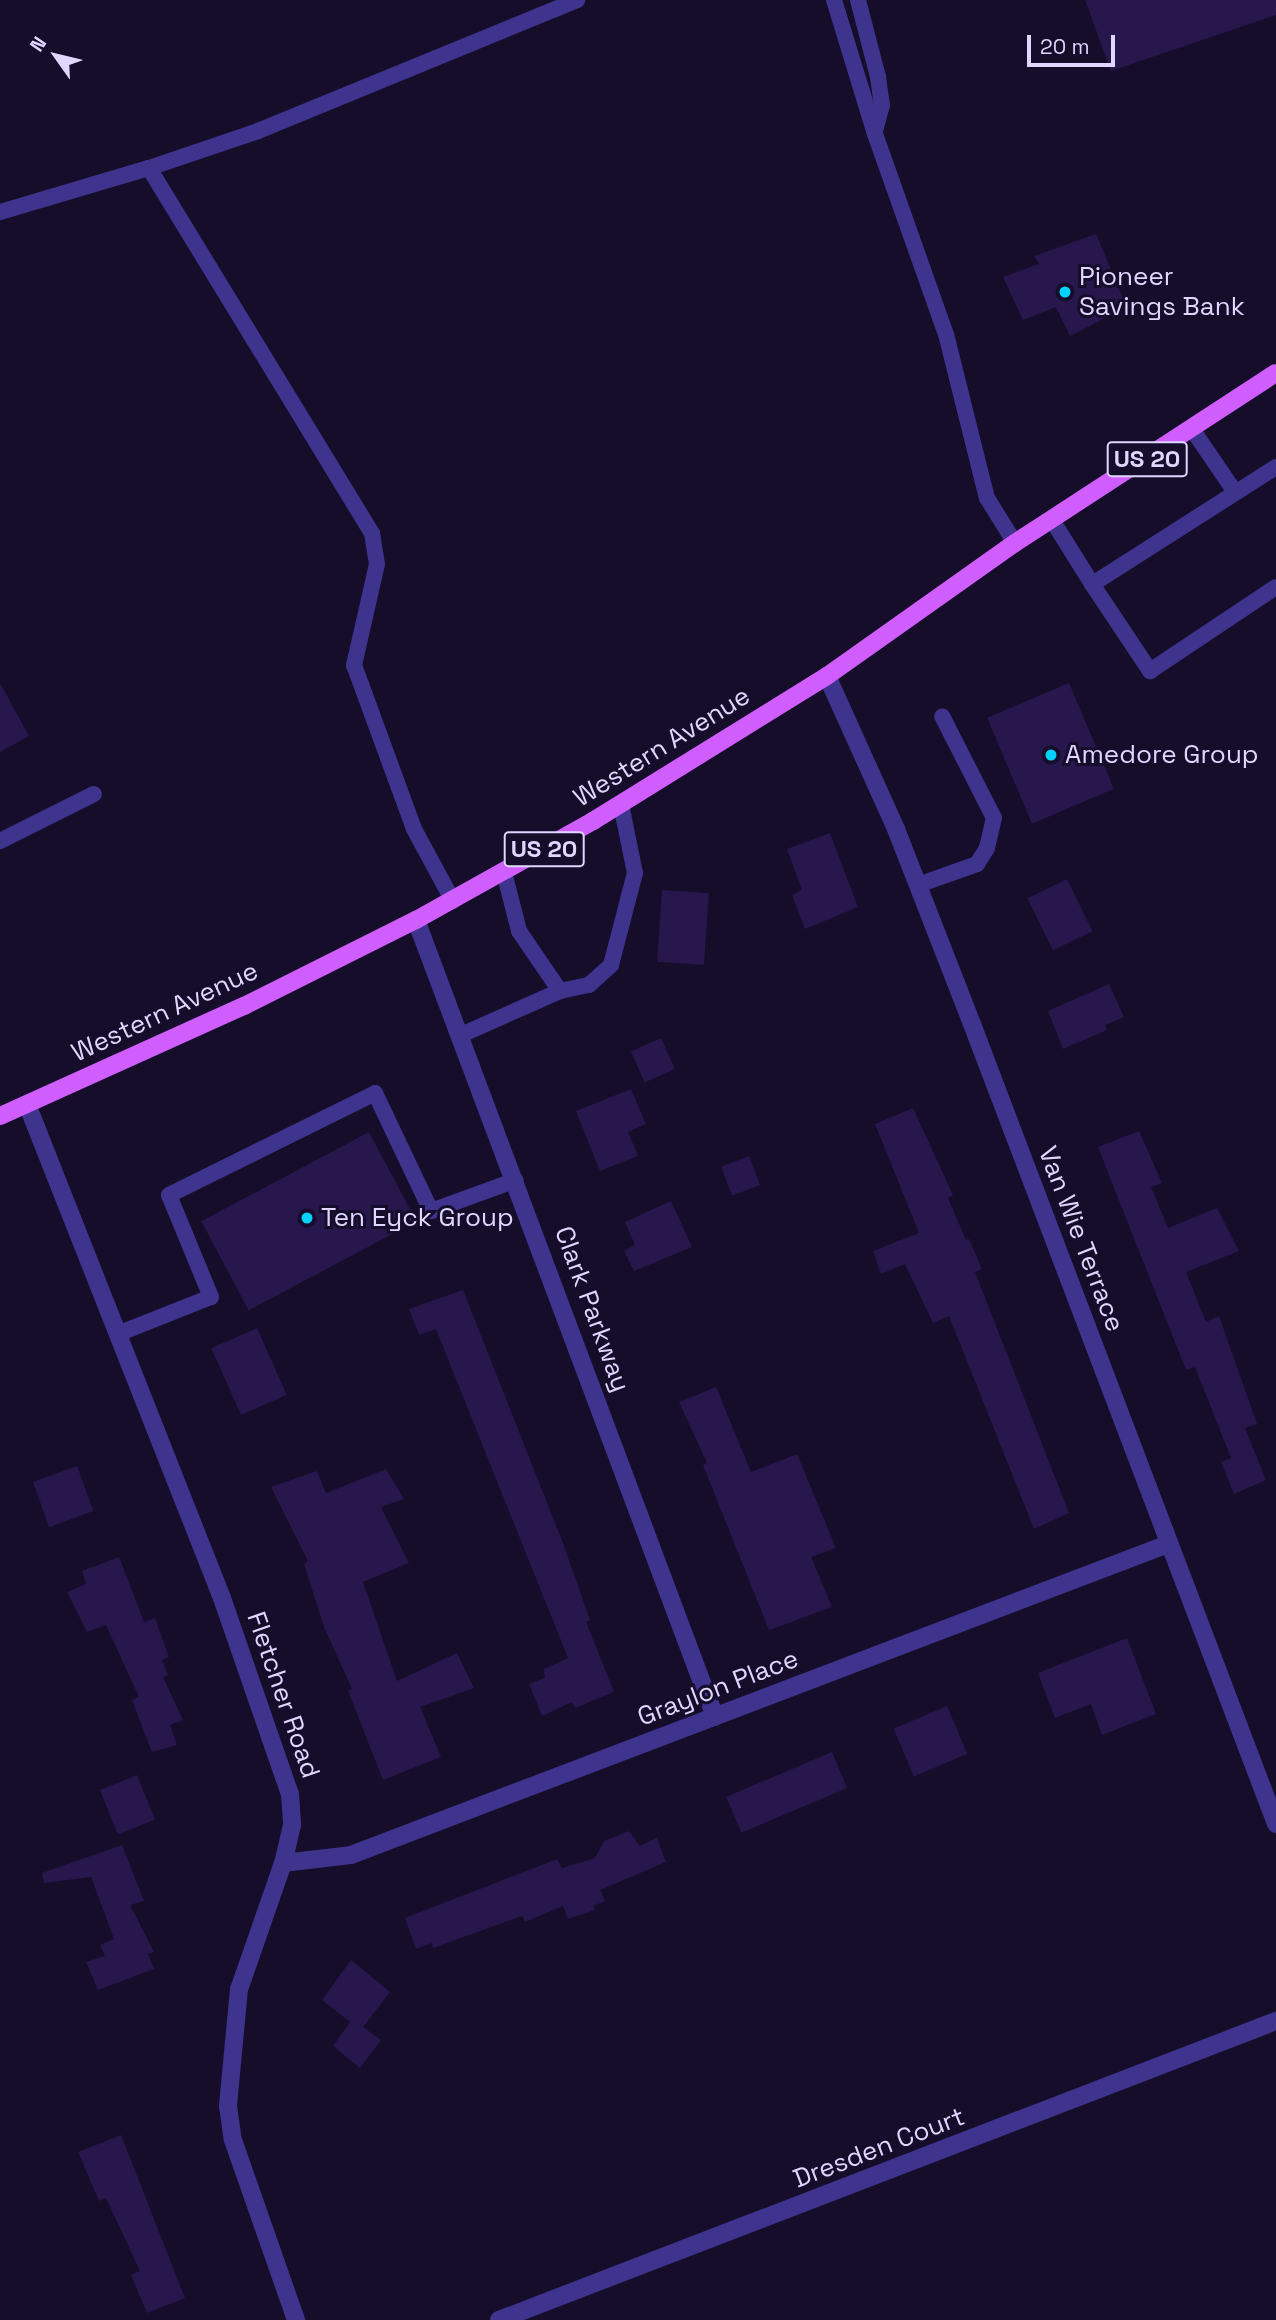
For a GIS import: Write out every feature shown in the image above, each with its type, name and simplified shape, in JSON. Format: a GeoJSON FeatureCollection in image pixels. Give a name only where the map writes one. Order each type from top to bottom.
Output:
{"type":"FeatureCollection","features":[{"type":"Feature","properties":{"kind":"main road","name":"Western Avenue"},"geometry":{"type":"LineString","coordinates":[[0,1116],[244,1006],[416,920],[621,804],[827,676],[1015,543],[1276,373]]}},
{"type":"Feature","properties":{"kind":"street","name":"Van Wie Terrace"},"geometry":{"type":"LineString","coordinates":[[827,676],[918,885],[1276,1824]]}},
{"type":"Feature","properties":{"kind":"street","name":"Clark Parkway"},"geometry":{"type":"LineString","coordinates":[[416,920],[516,1180],[715,1717]]}},
{"type":"Feature","properties":{"kind":"street","name":"Fletcher Road"},"geometry":{"type":"LineString","coordinates":[[27,1104],[120,1333],[222,1598],[290,1794],[292,1825],[283,1863],[239,1989],[228,2106],[233,2140],[296,2320]]}},
{"type":"Feature","properties":{"kind":"street","name":"Graylon Place"},"geometry":{"type":"LineString","coordinates":[[283,1863],[351,1856],[1168,1544]]}},
{"type":"Feature","properties":{"kind":"street","name":"Dresden Court"},"geometry":{"type":"LineString","coordinates":[[499,2320],[1276,2021]]}},
{"type":"Feature","properties":{"kind":"lane"},"geometry":{"type":"LineString","coordinates":[[0,212],[149,169],[258,131],[576,0]]}},
{"type":"Feature","properties":{"kind":"lane"},"geometry":{"type":"LineString","coordinates":[[834,0],[875,134],[946,334],[987,498],[1015,543]]}},
{"type":"Feature","properties":{"kind":"lane"},"geometry":{"type":"LineString","coordinates":[[858,0],[880,86],[882,105],[875,134]]}},
{"type":"Feature","properties":{"kind":"lane"},"geometry":{"type":"LineString","coordinates":[[149,169],[372,533],[377,564],[354,665],[414,829],[453,901]]}},
{"type":"Feature","properties":{"kind":"lane"},"geometry":{"type":"LineString","coordinates":[[1192,429],[1235,492]]}},
{"type":"Feature","properties":{"kind":"lane"},"geometry":{"type":"LineString","coordinates":[[1092,584],[1235,492],[1273,473]]}},
{"type":"Feature","properties":{"kind":"lane"},"geometry":{"type":"LineString","coordinates":[[1052,520],[1150,671],[1276,587]]}},
{"type":"Feature","properties":{"kind":"lane"},"geometry":{"type":"LineString","coordinates":[[918,885],[976,864],[987,848],[994,818],[942,716]]}},
{"type":"Feature","properties":{"kind":"lane"},"geometry":{"type":"LineString","coordinates":[[0,841],[94,794]]}},
{"type":"Feature","properties":{"kind":"lane"},"geometry":{"type":"LineString","coordinates":[[461,1035],[560,991],[589,985],[611,965],[635,873],[621,804]]}},
{"type":"Feature","properties":{"kind":"lane"},"geometry":{"type":"LineString","coordinates":[[504,872],[519,931],[560,991]]}},
{"type":"Feature","properties":{"kind":"lane"},"geometry":{"type":"LineString","coordinates":[[120,1333],[211,1297],[169,1195],[376,1093],[431,1211],[516,1180]]}},
{"type":"Feature","properties":{"kind":"building"},"geometry":{"type":"Polygon","coordinates":[[[1085,0],[1276,0],[1276,15],[1111,71],[1085,0]]]}},
{"type":"Feature","properties":{"kind":"building","name":"Pioneer Savings Bank"},"geometry":{"type":"Polygon","coordinates":[[[1096,234],[1127,307],[1070,336],[1056,307],[1023,320],[1003,277],[1039,264],[1034,256],[1096,234]]]}},
{"type":"Feature","properties":{"kind":"building"},"geometry":{"type":"Polygon","coordinates":[[[0,683],[29,736],[0,752],[0,683]]]}},
{"type":"Feature","properties":{"kind":"building","name":"Amedore Group"},"geometry":{"type":"Polygon","coordinates":[[[1069,683],[1114,789],[1032,824],[987,718],[1069,683]]]}},
{"type":"Feature","properties":{"kind":"building"},"geometry":{"type":"Polygon","coordinates":[[[830,833],[858,907],[805,929],[792,895],[802,890],[787,849],[830,833]]]}},
{"type":"Feature","properties":{"kind":"building"},"geometry":{"type":"Polygon","coordinates":[[[1067,879],[1092,931],[1053,950],[1027,898],[1067,879]]]}},
{"type":"Feature","properties":{"kind":"building"},"geometry":{"type":"Polygon","coordinates":[[[662,890],[709,893],[704,965],[657,962],[662,890]]]}},
{"type":"Feature","properties":{"kind":"building"},"geometry":{"type":"Polygon","coordinates":[[[1109,984],[1124,1017],[1105,1025],[1107,1030],[1063,1049],[1048,1011],[1109,984]]]}},
{"type":"Feature","properties":{"kind":"building"},"geometry":{"type":"Polygon","coordinates":[[[661,1038],[675,1069],[645,1082],[631,1051],[661,1038]]]}},
{"type":"Feature","properties":{"kind":"building"},"geometry":{"type":"Polygon","coordinates":[[[631,1089],[646,1124],[628,1132],[638,1156],[600,1171],[576,1111],[631,1089]]]}},
{"type":"Feature","properties":{"kind":"building"},"geometry":{"type":"Polygon","coordinates":[[[913,1108],[953,1195],[948,1198],[966,1240],[969,1239],[982,1269],[975,1272],[1069,1513],[1034,1529],[949,1316],[933,1323],[905,1264],[881,1274],[873,1251],[919,1233],[875,1124],[913,1108]]]}},
{"type":"Feature","properties":{"kind":"building"},"geometry":{"type":"Polygon","coordinates":[[[1139,1131],[1162,1183],[1151,1187],[1168,1228],[1217,1208],[1239,1251],[1186,1272],[1206,1322],[1219,1316],[1257,1424],[1245,1428],[1266,1480],[1234,1494],[1221,1462],[1231,1458],[1195,1367],[1186,1370],[1098,1147],[1139,1131]]]}},
{"type":"Feature","properties":{"kind":"building","name":"Ten Eyck Group"},"geometry":{"type":"Polygon","coordinates":[[[369,1132],[416,1221],[249,1310],[201,1221],[369,1132]]]}},
{"type":"Feature","properties":{"kind":"building"},"geometry":{"type":"Polygon","coordinates":[[[749,1156],[760,1185],[732,1196],[721,1167],[749,1156]]]}},
{"type":"Feature","properties":{"kind":"building"},"geometry":{"type":"Polygon","coordinates":[[[671,1201],[692,1247],[634,1271],[624,1251],[635,1245],[625,1222],[671,1201]]]}},
{"type":"Feature","properties":{"kind":"building"},"geometry":{"type":"Polygon","coordinates":[[[463,1290],[563,1543],[590,1620],[586,1622],[614,1692],[575,1708],[572,1702],[542,1716],[529,1684],[545,1678],[544,1669],[568,1658],[436,1329],[419,1335],[409,1309],[463,1290]]]}},
{"type":"Feature","properties":{"kind":"building"},"geometry":{"type":"Polygon","coordinates":[[[257,1328],[287,1395],[241,1415],[211,1348],[257,1328]]]}},
{"type":"Feature","properties":{"kind":"building"},"geometry":{"type":"Polygon","coordinates":[[[716,1387],[751,1472],[797,1454],[836,1548],[811,1557],[832,1607],[769,1630],[703,1465],[707,1463],[679,1402],[716,1387]]]}},
{"type":"Feature","properties":{"kind":"building"},"geometry":{"type":"Polygon","coordinates":[[[77,1466],[93,1511],[49,1527],[33,1482],[77,1466]]]}},
{"type":"Feature","properties":{"kind":"building"},"geometry":{"type":"Polygon","coordinates":[[[386,1469],[404,1499],[381,1507],[409,1563],[363,1582],[397,1681],[457,1653],[474,1688],[420,1707],[441,1757],[383,1780],[348,1691],[352,1689],[324,1627],[304,1564],[308,1561],[271,1487],[317,1471],[326,1493],[386,1469]]]}},
{"type":"Feature","properties":{"kind":"building"},"geometry":{"type":"Polygon","coordinates":[[[119,1557],[144,1622],[155,1618],[169,1657],[162,1660],[168,1675],[163,1677],[183,1720],[170,1725],[177,1745],[152,1752],[132,1700],[139,1697],[106,1625],[87,1632],[67,1592],[86,1584],[82,1571],[119,1557]]]}},
{"type":"Feature","properties":{"kind":"building"},"geometry":{"type":"Polygon","coordinates":[[[1127,1638],[1156,1714],[1102,1735],[1091,1704],[1055,1718],[1038,1673],[1127,1638]]]}},
{"type":"Feature","properties":{"kind":"building"},"geometry":{"type":"Polygon","coordinates":[[[947,1706],[967,1754],[914,1777],[894,1729],[947,1706]]]}},
{"type":"Feature","properties":{"kind":"building"},"geometry":{"type":"Polygon","coordinates":[[[832,1752],[847,1788],[741,1833],[726,1797],[832,1752]]]}},
{"type":"Feature","properties":{"kind":"building"},"geometry":{"type":"Polygon","coordinates":[[[137,1775],[155,1820],[118,1834],[100,1790],[137,1775]]]}},
{"type":"Feature","properties":{"kind":"building"},"geometry":{"type":"Polygon","coordinates":[[[629,1831],[640,1846],[657,1838],[666,1862],[600,1890],[605,1901],[593,1906],[595,1910],[568,1919],[563,1906],[525,1922],[522,1916],[433,1948],[432,1943],[416,1949],[405,1918],[557,1859],[562,1868],[595,1858],[604,1841],[629,1831]]]}},
{"type":"Feature","properties":{"kind":"building"},"geometry":{"type":"Polygon","coordinates":[[[122,1845],[144,1901],[130,1905],[154,1952],[148,1954],[154,1969],[98,1990],[86,1962],[105,1956],[100,1945],[114,1939],[91,1877],[44,1883],[42,1873],[122,1845]]]}},
{"type":"Feature","properties":{"kind":"building"},"geometry":{"type":"Polygon","coordinates":[[[351,1960],[390,1992],[363,2027],[381,2040],[360,2068],[333,2046],[350,2022],[322,2000],[351,1960]]]}},
{"type":"Feature","properties":{"kind":"building"},"geometry":{"type":"Polygon","coordinates":[[[121,2135],[185,2298],[147,2313],[131,2275],[140,2271],[106,2198],[99,2201],[78,2152],[121,2135]]]}},
{"type":"Feature","properties":{"kind":"place","name":"Pioneer Savings Bank"},"geometry":{"type":"Point","coordinates":[1065,292]}},
{"type":"Feature","properties":{"kind":"place","name":"Amedore Group"},"geometry":{"type":"Point","coordinates":[1051,755]}},
{"type":"Feature","properties":{"kind":"place","name":"Ten Eyck Group"},"geometry":{"type":"Point","coordinates":[307,1218]}}]}
